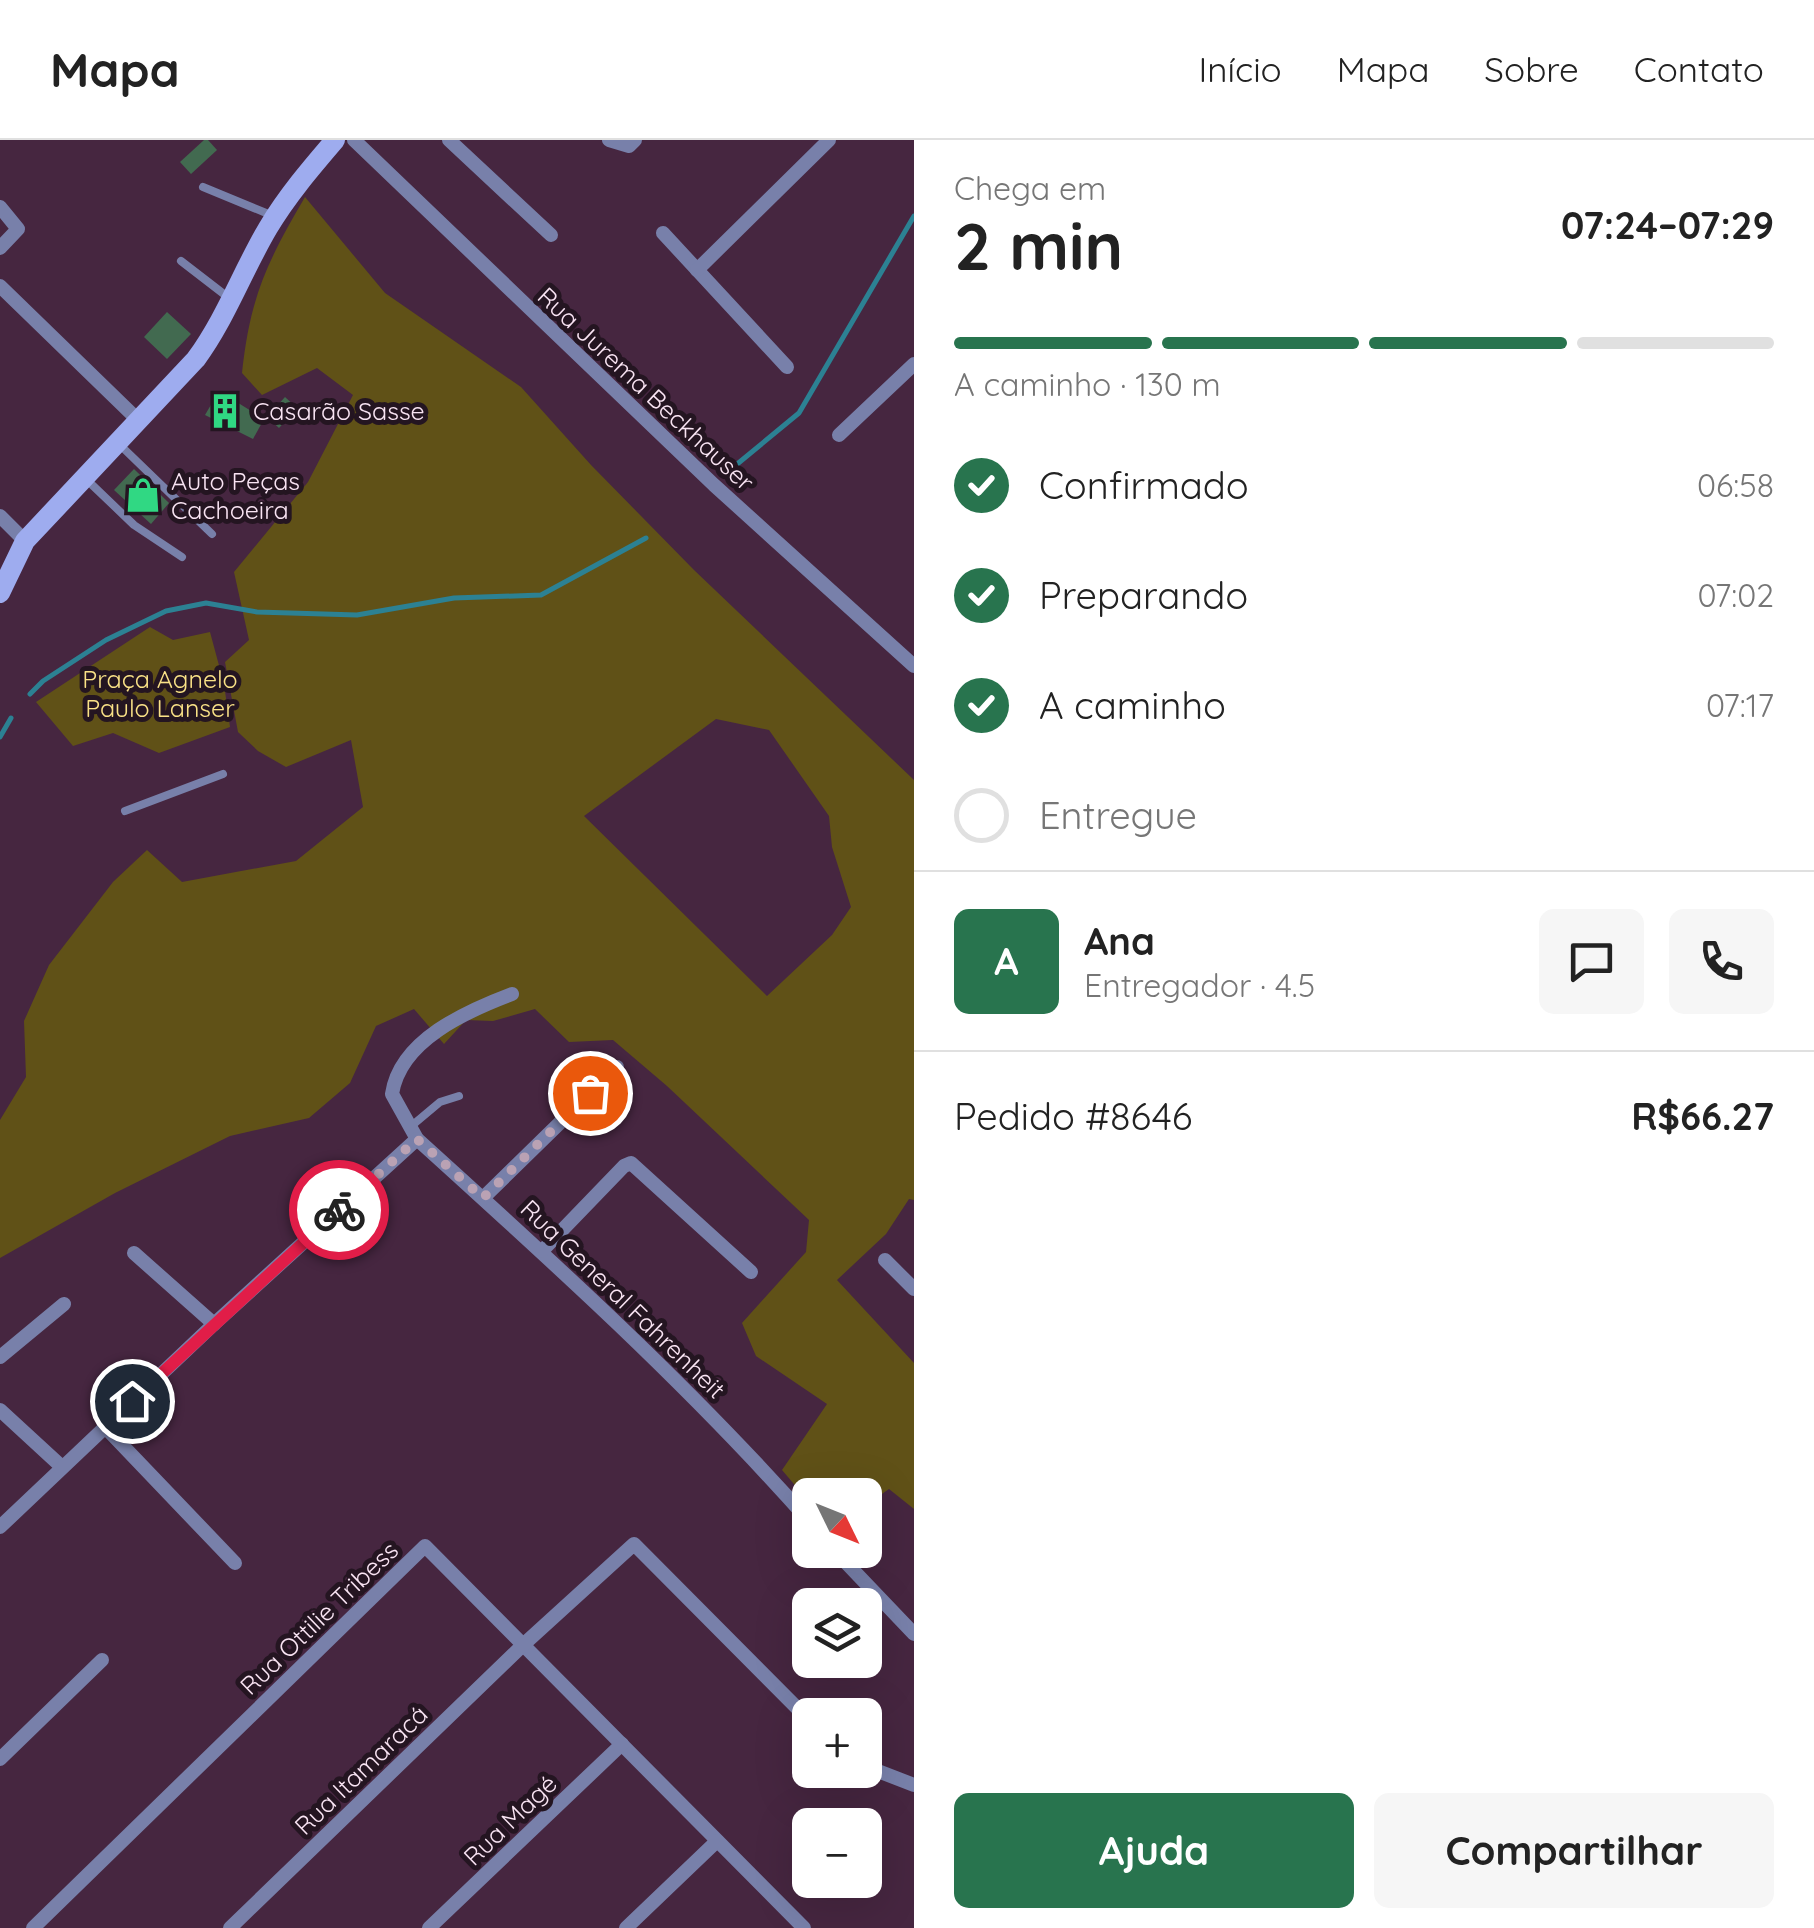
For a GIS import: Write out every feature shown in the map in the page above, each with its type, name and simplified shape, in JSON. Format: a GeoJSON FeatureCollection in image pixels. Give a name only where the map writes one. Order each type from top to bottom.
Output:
{"type":"FeatureCollection","features":[{"type":"Feature","properties":{"kind":"main road"},"geometry":{"type":"LineString","coordinates":[[0,593],[24,541],[196,359],[220,326],[275,217],[295,186],[335,140]]}},
{"type":"Feature","properties":{"kind":"street","name":"Rua Jurema Beckhauser"},"geometry":{"type":"LineString","coordinates":[[354,140],[714,485],[914,666]]}},
{"type":"Feature","properties":{"kind":"street"},"geometry":{"type":"LineString","coordinates":[[450,140],[551,234]]}},
{"type":"Feature","properties":{"kind":"street"},"geometry":{"type":"LineString","coordinates":[[609,140],[632,143]]}},
{"type":"Feature","properties":{"kind":"street"},"geometry":{"type":"LineString","coordinates":[[697,270],[828,140]]}},
{"type":"Feature","properties":{"kind":"street"},"geometry":{"type":"LineString","coordinates":[[0,207],[18,229],[0,248]]}},
{"type":"Feature","properties":{"kind":"street"},"geometry":{"type":"LineString","coordinates":[[663,234],[787,367]]}},
{"type":"Feature","properties":{"kind":"street"},"geometry":{"type":"LineString","coordinates":[[0,286],[138,420]]}},
{"type":"Feature","properties":{"kind":"street"},"geometry":{"type":"LineString","coordinates":[[838,435],[914,364]]}},
{"type":"Feature","properties":{"kind":"street"},"geometry":{"type":"LineString","coordinates":[[0,516],[24,541]]}},
{"type":"Feature","properties":{"kind":"street"},"geometry":{"type":"LineString","coordinates":[[0,1528],[413,1133],[392,1094],[400,1068],[446,1025],[512,994]]}},
{"type":"Feature","properties":{"kind":"street"},"geometry":{"type":"LineString","coordinates":[[483,1198],[617,1066]]}},
{"type":"Feature","properties":{"kind":"street","name":"Rua General Fahrenheit"},"geometry":{"type":"LineString","coordinates":[[413,1133],[704,1407],[792,1502]]}},
{"type":"Feature","properties":{"kind":"street"},"geometry":{"type":"LineString","coordinates":[[542,1251],[630,1164],[751,1272]]}},
{"type":"Feature","properties":{"kind":"street"},"geometry":{"type":"LineString","coordinates":[[134,1253],[214,1324]]}},
{"type":"Feature","properties":{"kind":"street"},"geometry":{"type":"LineString","coordinates":[[886,1260],[914,1290]]}},
{"type":"Feature","properties":{"kind":"street"},"geometry":{"type":"LineString","coordinates":[[0,1357],[64,1304]]}},
{"type":"Feature","properties":{"kind":"street"},"geometry":{"type":"LineString","coordinates":[[0,1410],[62,1468]]}},
{"type":"Feature","properties":{"kind":"street"},"geometry":{"type":"LineString","coordinates":[[105,1427],[234,1563]]}},
{"type":"Feature","properties":{"kind":"street","name":"Rua Itamaracá"},"geometry":{"type":"LineString","coordinates":[[230,1928],[523,1645],[634,1544],[792,1703]]}},
{"type":"Feature","properties":{"kind":"street","name":"Rua Ottilie Tribess"},"geometry":{"type":"LineString","coordinates":[[33,1928],[425,1546],[804,1928]]}},
{"type":"Feature","properties":{"kind":"street"},"geometry":{"type":"LineString","coordinates":[[851,1568],[914,1634]]}},
{"type":"Feature","properties":{"kind":"street"},"geometry":{"type":"LineString","coordinates":[[0,1759],[102,1660]]}},
{"type":"Feature","properties":{"kind":"street","name":"Rua Magé"},"geometry":{"type":"LineString","coordinates":[[429,1928],[622,1744]]}},
{"type":"Feature","properties":{"kind":"street"},"geometry":{"type":"LineString","coordinates":[[882,1773],[914,1786]]}},
{"type":"Feature","properties":{"kind":"street"},"geometry":{"type":"LineString","coordinates":[[626,1928],[717,1840]]}},
{"type":"Feature","properties":{"kind":"lane"},"geometry":{"type":"LineString","coordinates":[[203,187],[275,217]]}},
{"type":"Feature","properties":{"kind":"lane"},"geometry":{"type":"LineString","coordinates":[[182,261],[233,300]]}},
{"type":"Feature","properties":{"kind":"lane"},"geometry":{"type":"LineString","coordinates":[[117,442],[212,534]]}},
{"type":"Feature","properties":{"kind":"lane"},"geometry":{"type":"LineString","coordinates":[[84,476],[134,525],[182,557]]}},
{"type":"Feature","properties":{"kind":"lane"},"geometry":{"type":"LineString","coordinates":[[125,812],[223,774]]}},
{"type":"Feature","properties":{"kind":"lane"},"geometry":{"type":"LineString","coordinates":[[413,1133],[440,1102],[459,1096]]}},
{"type":"Feature","properties":{"kind":"green space"},"geometry":{"type":"Polygon","coordinates":[[[305,197],[385,293],[521,387],[694,570],[914,780],[914,1200],[909,1199],[886,1234],[837,1280],[914,1363],[914,1509],[889,1489],[882,1494],[882,1478],[792,1478],[792,1482],[782,1470],[827,1404],[756,1356],[742,1323],[806,1252],[809,1220],[613,1040],[569,1042],[535,1009],[493,1021],[466,1020],[444,1044],[414,1009],[376,1026],[350,1083],[309,1118],[230,1136],[115,1193],[0,1258],[0,1120],[26,1077],[24,1021],[49,965],[113,882],[147,850],[182,882],[296,861],[363,807],[351,740],[286,767],[258,751],[238,732],[225,662],[249,640],[234,572],[308,482],[353,395],[317,368],[262,395],[242,373],[255,301],[270,261],[305,197]],[[716,719],[584,816],[767,996],[832,935],[851,907],[832,847],[829,816],[769,730],[716,719]]]}},
{"type":"Feature","properties":{"kind":"green space","name":"Praça Agnelo Paulo Lanser"},"geometry":{"type":"Polygon","coordinates":[[[150,627],[173,640],[210,632],[230,727],[159,753],[113,733],[73,746],[36,702],[150,627]]]}},
{"type":"Feature","properties":{"kind":"building"},"geometry":{"type":"Polygon","coordinates":[[[204,140],[217,150],[191,174],[180,162],[204,140]]]}},
{"type":"Feature","properties":{"kind":"building"},"geometry":{"type":"Polygon","coordinates":[[[167,312],[191,334],[167,359],[144,337],[167,312]]]}},
{"type":"Feature","properties":{"kind":"building","name":"Casarão Sasse"},"geometry":{"type":"Polygon","coordinates":[[[219,391],[264,419],[253,439],[205,415],[219,391]]]}},
{"type":"Feature","properties":{"kind":"building"},"geometry":{"type":"Polygon","coordinates":[[[285,397],[297,408],[279,428],[267,417],[285,397]]]}},
{"type":"Feature","properties":{"kind":"building","name":"Auto Peças Cachoeira"},"geometry":{"type":"Polygon","coordinates":[[[134,469],[169,503],[151,524],[114,490],[134,469]]]}},
{"type":"Feature","properties":{"kind":"waterway"},"geometry":{"type":"LineString","coordinates":[[736,465],[799,413],[914,216]]}},
{"type":"Feature","properties":{"kind":"waterway"},"geometry":{"type":"LineString","coordinates":[[30,694],[43,681],[106,640],[166,611],[206,603],[257,612],[357,615],[454,598],[541,595],[646,538]]}},
{"type":"Feature","properties":{"kind":"waterway"},"geometry":{"type":"LineString","coordinates":[[0,737],[11,718]]}},
{"type":"Feature","properties":{"kind":"way so far"},"geometry":{"type":"LineString","coordinates":[[339,1210],[417,1139],[483,1198],[590,1093]]}},
{"type":"Feature","properties":{"kind":"place","name":"Casarão Sasse"},"geometry":{"type":"Point","coordinates":[225,411]}},
{"type":"Feature","properties":{"kind":"place","name":"Auto Peças Cachoeira"},"geometry":{"type":"Point","coordinates":[143,495]}},
{"type":"Feature","properties":{"kind":"route"},"geometry":{"type":"LineString","coordinates":[[132,1401],[339,1210]]}}]}
